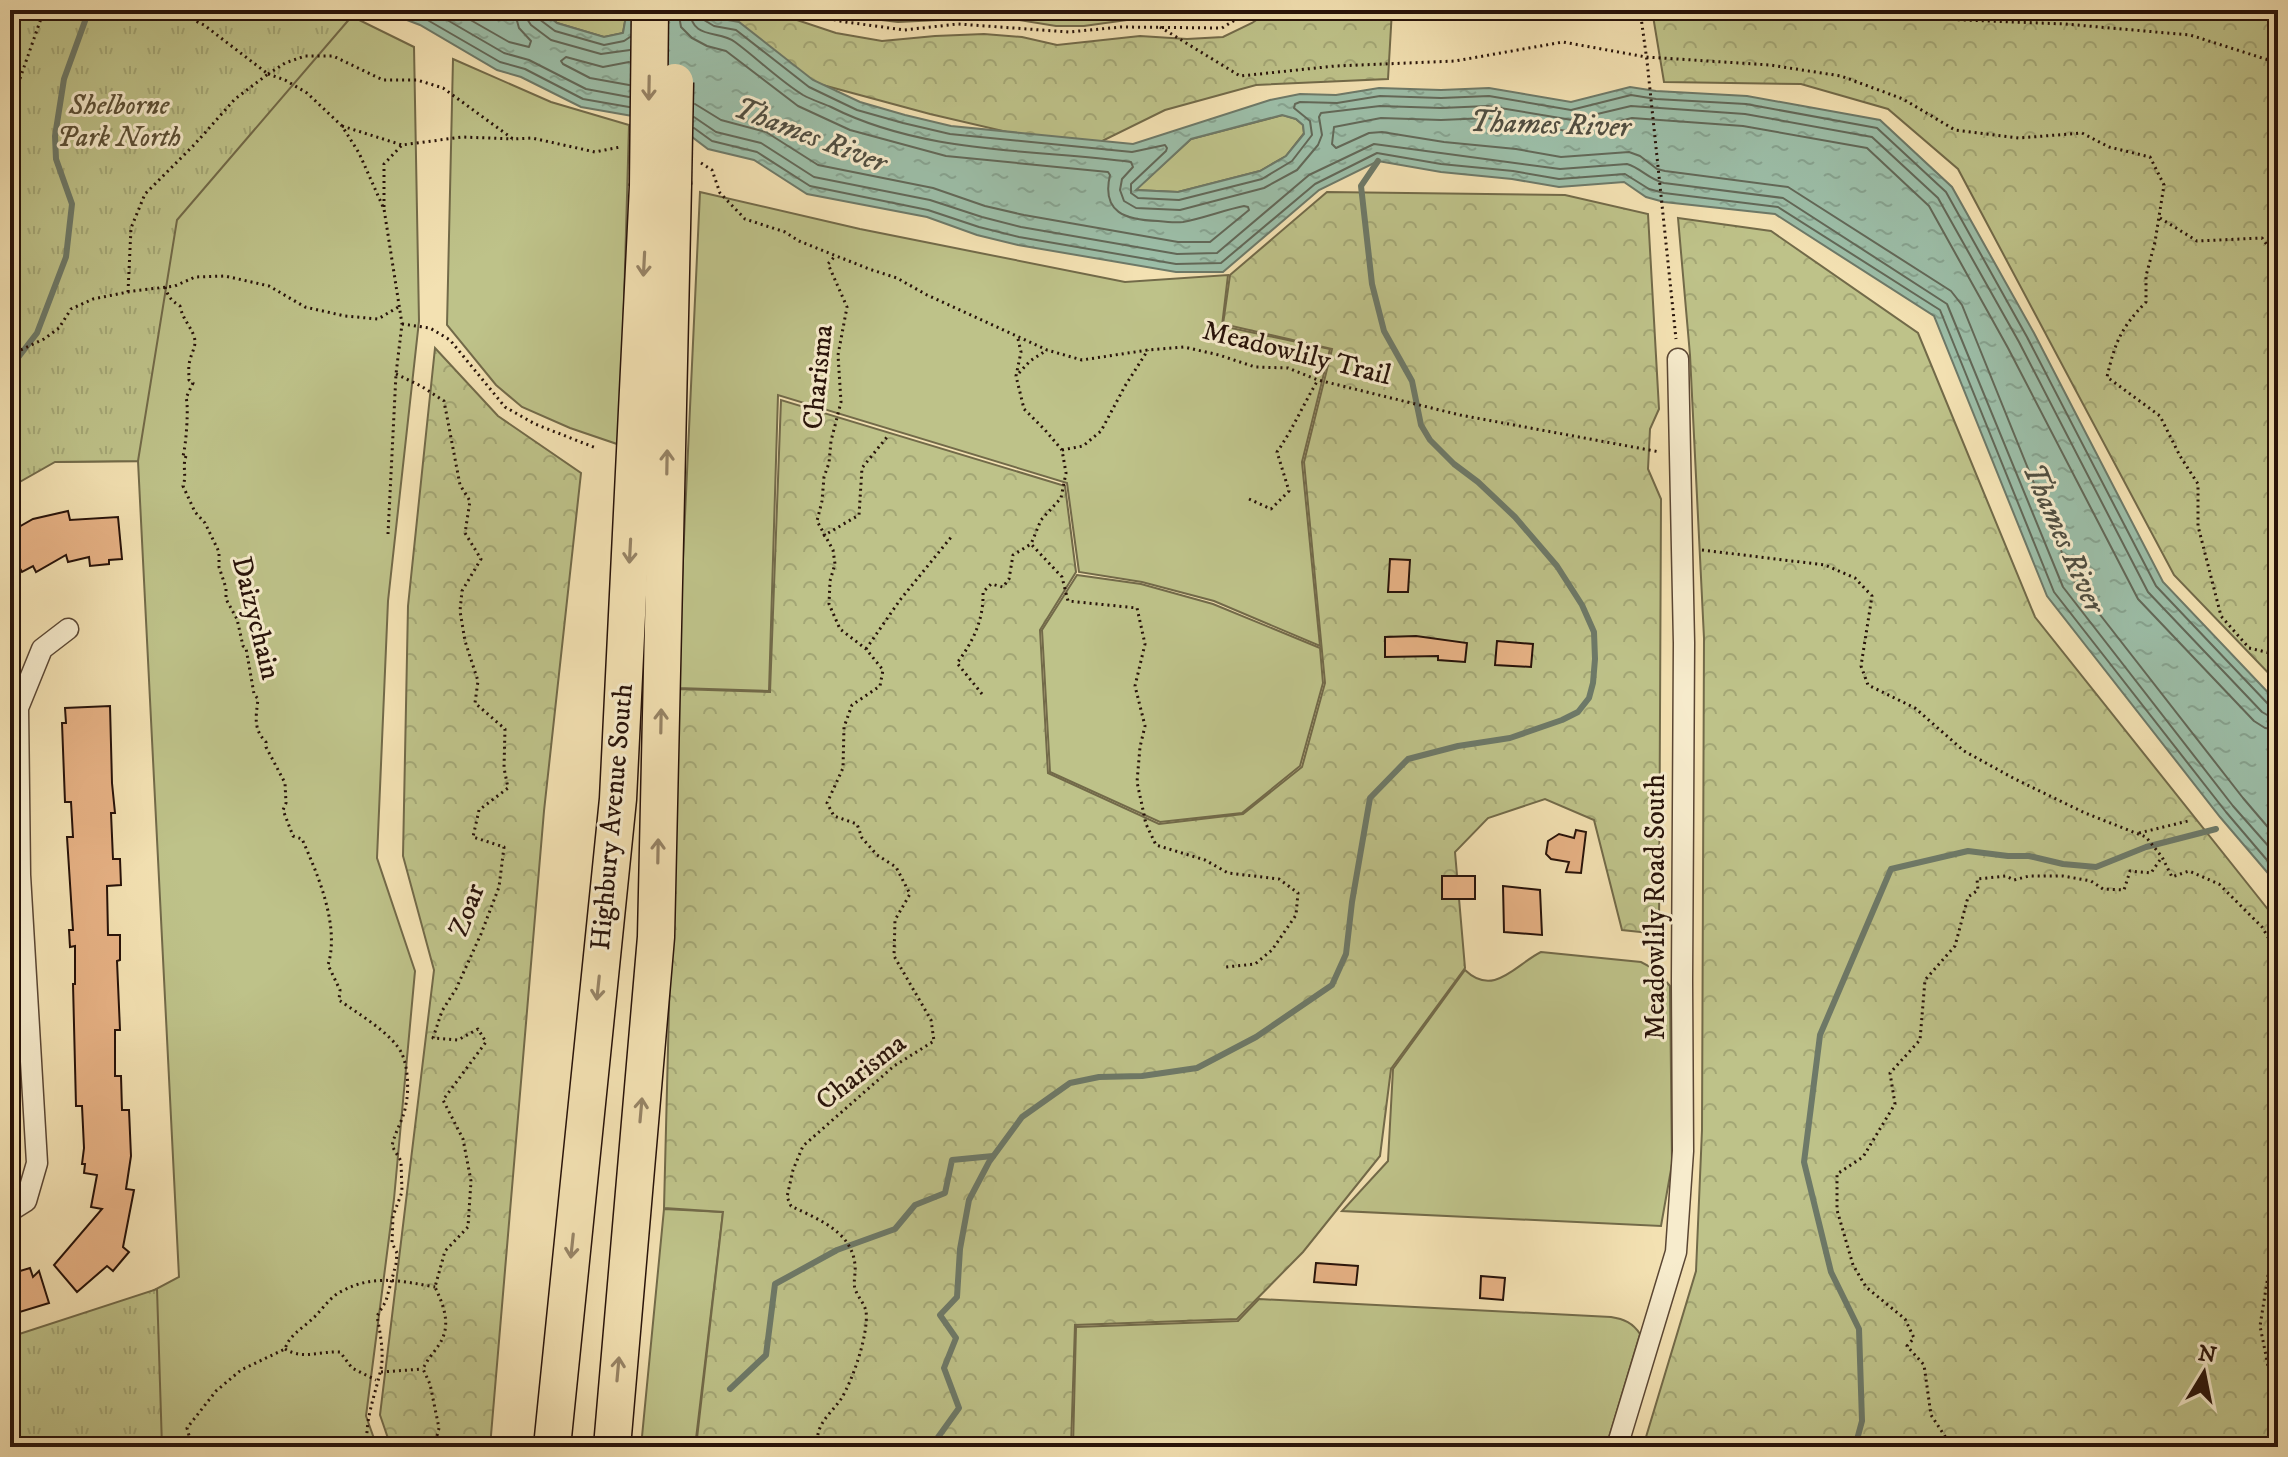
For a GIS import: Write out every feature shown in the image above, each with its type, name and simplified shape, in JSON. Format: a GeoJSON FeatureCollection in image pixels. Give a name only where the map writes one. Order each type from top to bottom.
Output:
{"type":"FeatureCollection","features":[{"type":"Feature","properties":{"kind":"highway"},"geometry":{"type":"LineString","coordinates":[[650,10],[671,177]]}},
{"type":"Feature","properties":{"kind":"highway"},"geometry":{"type":"LineString","coordinates":[[671,177],[675,10]]}},
{"type":"Feature","properties":{"kind":"highway","name":"Highbury Avenue South"},"geometry":{"type":"LineString","coordinates":[[552,1447],[618,799],[671,177]]}},
{"type":"Feature","properties":{"kind":"highway","name":"Highbury Avenue South"},"geometry":{"type":"LineString","coordinates":[[612,1447],[656,937],[671,177]]}},
{"type":"Feature","properties":{"kind":"street","name":"Meadowlily Road South"},"geometry":{"type":"LineString","coordinates":[[1617,1447],[1676,1252],[1683,1151],[1683,548],[1678,359]]}},
{"type":"Feature","properties":{"kind":"street"},"geometry":{"type":"LineString","coordinates":[[10,1211],[26,1201],[37,1163],[15,876],[18,708],[42,649],[68,629]]}},
{"type":"Feature","properties":{"kind":"path"},"geometry":{"type":"LineString","coordinates":[[10,107],[44,10]]}},
{"type":"Feature","properties":{"kind":"path"},"geometry":{"type":"LineString","coordinates":[[173,10],[204,25],[268,74],[307,93],[342,126],[359,153],[384,209]]}},
{"type":"Feature","properties":{"kind":"path"},"geometry":{"type":"LineString","coordinates":[[799,10],[839,21],[904,30],[958,24],[1069,32],[1121,27],[1222,28],[1251,10]]}},
{"type":"Feature","properties":{"kind":"path"},"geometry":{"type":"LineString","coordinates":[[1640,10],[1678,359]]}},
{"type":"Feature","properties":{"kind":"path"},"geometry":{"type":"LineString","coordinates":[[1712,10],[2065,24],[2190,35],[2278,63]]}},
{"type":"Feature","properties":{"kind":"path"},"geometry":{"type":"LineString","coordinates":[[1160,27],[1240,76],[1335,66],[1455,61],[1563,42],[1647,59],[1770,65],[1841,76],[1903,99],[1955,130],[2019,138],[2082,133],[2109,147],[2150,157],[2164,185],[2160,218],[2146,276],[2146,302],[2125,324],[2107,377],[2160,416],[2198,484],[2198,526],[2221,616],[2249,648],[2278,655]]}},
{"type":"Feature","properties":{"kind":"path"},"geometry":{"type":"LineString","coordinates":[[128,292],[131,228],[145,194],[235,99],[285,63],[305,56],[333,56],[383,80],[417,80],[443,88],[513,139]]}},
{"type":"Feature","properties":{"kind":"path"},"geometry":{"type":"LineString","coordinates":[[342,126],[402,145],[462,137],[532,138],[595,152],[626,145]]}},
{"type":"Feature","properties":{"kind":"path"},"geometry":{"type":"LineString","coordinates":[[388,534],[396,374],[402,324],[384,209],[384,164],[402,145]]}},
{"type":"Feature","properties":{"kind":"path","name":"Meadowlily Trail"},"geometry":{"type":"LineString","coordinates":[[671,177],[705,164],[712,170],[720,193],[745,219],[897,278],[1018,338],[1082,360],[1184,347],[1255,367],[1288,368],[1318,380],[1460,415],[1654,452],[1680,454]]}},
{"type":"Feature","properties":{"kind":"path"},"geometry":{"type":"LineString","coordinates":[[2160,218],[2197,241],[2262,238],[2278,260]]}},
{"type":"Feature","properties":{"kind":"path","name":"Charisma"},"geometry":{"type":"LineString","coordinates":[[818,1447],[821,1423],[841,1399],[854,1369],[867,1322],[865,1307],[854,1287],[856,1265],[850,1245],[829,1226],[791,1206],[787,1197],[793,1170],[803,1146],[894,1066],[934,1041],[931,1020],[894,956],[895,920],[910,894],[896,867],[877,855],[862,838],[857,824],[834,816],[827,803],[843,768],[844,727],[852,705],[880,686],[883,670],[866,649],[840,629],[829,604],[830,581],[835,564],[833,550],[817,521],[841,402],[838,355],[847,307],[828,264],[836,255]]}},
{"type":"Feature","properties":{"kind":"path"},"geometry":{"type":"LineString","coordinates":[[10,355],[44,339],[59,328],[71,309],[93,299],[175,286],[195,277],[225,276],[269,286],[305,307],[345,316],[378,319],[400,306]]}},
{"type":"Feature","properties":{"kind":"path","name":"Daizychain"},"geometry":{"type":"LineString","coordinates":[[165,287],[172,301],[180,306],[195,344],[195,352],[190,359],[189,380],[193,383],[186,398],[183,486],[219,552],[226,599],[237,619],[254,694],[258,699],[255,722],[285,783],[286,803],[283,810],[286,819],[293,836],[302,839],[318,875],[333,948],[328,965],[340,990],[339,1000],[390,1038],[402,1054],[407,1078],[407,1102],[392,1146],[401,1161],[402,1192],[393,1216],[392,1243],[397,1253],[386,1301],[377,1316],[381,1372],[366,1433],[367,1447]]}},
{"type":"Feature","properties":{"kind":"path"},"geometry":{"type":"LineString","coordinates":[[402,324],[430,328],[450,340],[505,407],[535,424],[596,448]]}},
{"type":"Feature","properties":{"kind":"path"},"geometry":{"type":"LineString","coordinates":[[982,694],[957,663],[970,645],[984,609],[983,592],[991,584],[1003,587],[1009,579],[1013,555],[1031,544],[1041,520],[1061,498],[1066,473],[1062,450],[1024,409],[1016,376],[1021,352],[1018,338]]}},
{"type":"Feature","properties":{"kind":"path"},"geometry":{"type":"LineString","coordinates":[[1016,376],[1030,361],[1047,350]]}},
{"type":"Feature","properties":{"kind":"path"},"geometry":{"type":"LineString","coordinates":[[1062,450],[1083,446],[1101,431],[1148,350]]}},
{"type":"Feature","properties":{"kind":"path","name":"Zoar"},"geometry":{"type":"LineString","coordinates":[[396,374],[444,401],[460,485],[470,501],[465,533],[481,559],[462,591],[460,611],[465,641],[478,681],[475,703],[505,729],[504,768],[508,788],[479,810],[473,837],[504,847],[499,887],[456,989],[442,1011],[433,1038],[458,1040],[478,1029],[486,1042],[443,1100],[463,1139],[471,1181],[468,1227],[445,1251],[435,1287]]}},
{"type":"Feature","properties":{"kind":"path"},"geometry":{"type":"LineString","coordinates":[[1249,499],[1271,509],[1289,491],[1277,452],[1318,380]]}},
{"type":"Feature","properties":{"kind":"path"},"geometry":{"type":"LineString","coordinates":[[823,536],[859,515],[862,468],[887,437]]}},
{"type":"Feature","properties":{"kind":"path"},"geometry":{"type":"LineString","coordinates":[[866,649],[900,600],[952,536]]}},
{"type":"Feature","properties":{"kind":"path"},"geometry":{"type":"LineString","coordinates":[[1031,544],[1062,577],[1068,601],[1137,608],[1145,644],[1135,686],[1145,726],[1137,782],[1146,824],[1156,845],[1205,860],[1228,873],[1279,879],[1298,893],[1296,915],[1272,950],[1255,964],[1226,967]]}},
{"type":"Feature","properties":{"kind":"path"},"geometry":{"type":"LineString","coordinates":[[1683,548],[1825,565],[1855,578],[1872,596],[1861,666],[1868,685],[1915,708],[1964,751],[2015,779],[2085,813],[2146,837],[2162,857],[2172,877],[2189,871],[2219,884],[2262,927],[2278,954]]}},
{"type":"Feature","properties":{"kind":"path"},"geometry":{"type":"LineString","coordinates":[[2139,833],[2188,821]]}},
{"type":"Feature","properties":{"kind":"path"},"geometry":{"type":"LineString","coordinates":[[1952,1447],[1931,1415],[1924,1365],[1907,1346],[1914,1338],[1905,1319],[1866,1287],[1853,1265],[1837,1210],[1837,1174],[1863,1157],[1895,1104],[1890,1073],[1920,1040],[1925,980],[1955,946],[1968,897],[1978,890],[1977,879],[2063,876],[2091,881],[2103,889],[2124,890],[2130,871],[2151,873],[2162,857]]}},
{"type":"Feature","properties":{"kind":"path"},"geometry":{"type":"LineString","coordinates":[[2271,1447],[2278,1418],[2260,1326],[2278,1241]]}},
{"type":"Feature","properties":{"kind":"path"},"geometry":{"type":"LineString","coordinates":[[192,1447],[187,1428],[216,1391],[241,1370],[285,1349],[287,1340],[342,1291],[380,1279],[435,1287],[445,1309],[444,1336],[427,1358],[423,1369],[430,1384],[439,1428],[434,1447]]}},
{"type":"Feature","properties":{"kind":"path"},"geometry":{"type":"LineString","coordinates":[[285,1349],[304,1356],[321,1351],[340,1352],[352,1368],[377,1380]]}},
{"type":"Feature","properties":{"kind":"path"},"geometry":{"type":"LineString","coordinates":[[381,1372],[423,1369]]}},
{"type":"Feature","properties":{"kind":"green space"},"geometry":{"type":"Polygon","coordinates":[[[10,10],[339,10],[414,47],[419,321],[388,601],[377,858],[415,971],[394,1199],[366,1416],[377,1447],[89,1447],[47,1347],[179,1277],[138,461],[43,462],[10,10]]]}},
{"type":"Feature","properties":{"kind":"green space","name":"Shelborne Park North"},"geometry":{"type":"Polygon","coordinates":[[[10,10],[340,10],[352,16],[177,220],[138,461],[55,462],[18,483],[10,492],[10,10]]]}},
{"type":"Feature","properties":{"kind":"green space"},"geometry":{"type":"Polygon","coordinates":[[[541,10],[627,10],[623,33],[604,37],[557,23],[541,10]]]}},
{"type":"Feature","properties":{"kind":"green space"},"geometry":{"type":"Polygon","coordinates":[[[693,10],[767,10],[836,33],[882,41],[984,34],[1022,37],[1057,45],[1140,36],[1187,39],[1223,37],[1271,10],[1392,10],[1388,79],[1256,85],[1165,110],[1084,150],[930,114],[782,74],[693,10]]]}},
{"type":"Feature","properties":{"kind":"green space"},"geometry":{"type":"Polygon","coordinates":[[[823,10],[1233,10],[1200,19],[1134,19],[1084,26],[1056,26],[1001,17],[898,22],[823,10]]]}},
{"type":"Feature","properties":{"kind":"green space"},"geometry":{"type":"Polygon","coordinates":[[[1652,10],[1967,10],[2207,19],[2278,15],[2278,683],[2174,575],[1958,169],[1888,109],[1801,84],[1664,82],[1652,10]]]}},
{"type":"Feature","properties":{"kind":"green space"},"geometry":{"type":"Polygon","coordinates":[[[453,59],[551,102],[629,125],[620,445],[522,407],[496,385],[447,325],[453,59]]]}},
{"type":"Feature","properties":{"kind":"green space"},"geometry":{"type":"Polygon","coordinates":[[[1283,115],[1303,125],[1304,133],[1286,156],[1260,171],[1178,192],[1135,190],[1191,139],[1283,115]]]}},
{"type":"Feature","properties":{"kind":"green space"},"geometry":{"type":"Polygon","coordinates":[[[700,192],[860,229],[1125,282],[1228,275],[1222,326],[1330,349],[1302,462],[1320,646],[1214,601],[1142,582],[1079,572],[1067,483],[778,395],[769,691],[677,688],[700,192]]]}},
{"type":"Feature","properties":{"kind":"green space"},"geometry":{"type":"Polygon","coordinates":[[[1327,192],[1565,195],[1648,214],[1659,409],[1650,429],[1648,469],[1661,499],[1659,934],[1622,930],[1594,820],[1545,799],[1488,818],[1455,852],[1465,968],[1391,1069],[1380,1156],[1303,1252],[1237,1319],[1075,1325],[1071,1447],[696,1447],[723,1212],[664,1208],[677,689],[770,692],[781,400],[1065,486],[1076,572],[1040,630],[1048,773],[1159,824],[1243,814],[1302,767],[1325,683],[1304,462],[1332,349],[1223,324],[1230,275],[1327,192]]]}},
{"type":"Feature","properties":{"kind":"green space"},"geometry":{"type":"Polygon","coordinates":[[[1678,218],[1771,231],[1918,333],[2035,617],[2278,922],[2278,1447],[1643,1447],[1696,1271],[1702,1130],[1704,638],[1690,355],[1678,218]]]}},
{"type":"Feature","properties":{"kind":"green space"},"geometry":{"type":"Polygon","coordinates":[[[435,348],[498,416],[581,473],[544,811],[490,1447],[391,1447],[380,1415],[434,970],[403,856],[408,606],[435,348]]]}},
{"type":"Feature","properties":{"kind":"green space"},"geometry":{"type":"Polygon","coordinates":[[[1077,575],[1141,584],[1213,604],[1320,648],[1323,683],[1300,766],[1242,813],[1160,822],[1050,772],[1042,630],[1077,575]]]}},
{"type":"Feature","properties":{"kind":"green space"},"geometry":{"type":"Polygon","coordinates":[[[1541,952],[1641,962],[1656,970],[1670,986],[1672,1164],[1661,1226],[1342,1211],[1388,1161],[1393,1069],[1465,970],[1476,978],[1495,980],[1541,952]]]}},
{"type":"Feature","properties":{"kind":"green space"},"geometry":{"type":"Polygon","coordinates":[[[664,1209],[723,1212],[695,1447],[641,1447],[664,1209]]]}},
{"type":"Feature","properties":{"kind":"green space"},"geometry":{"type":"Polygon","coordinates":[[[157,1289],[162,1447],[10,1447],[10,1337],[157,1289]]]}},
{"type":"Feature","properties":{"kind":"green space"},"geometry":{"type":"Polygon","coordinates":[[[1259,1299],[1611,1317],[1628,1322],[1640,1334],[1606,1447],[1073,1447],[1076,1327],[1238,1321],[1259,1299]]]}},
{"type":"Feature","properties":{"kind":"water","name":"Thames River"},"geometry":{"type":"Polygon","coordinates":[[[381,10],[541,10],[557,23],[604,37],[623,33],[627,10],[701,10],[717,18],[739,22],[813,80],[860,102],[951,126],[1133,144],[1270,100],[1300,94],[1336,95],[1379,88],[1489,88],[1571,102],[1630,87],[1747,96],[1880,120],[1952,187],[2034,333],[2163,582],[2278,703],[2278,885],[2220,817],[2047,596],[1934,316],[1775,214],[1664,202],[1646,197],[1624,182],[1559,187],[1378,161],[1319,190],[1223,272],[1176,272],[1018,245],[977,235],[927,217],[807,194],[754,160],[708,149],[688,134],[638,117],[581,107],[521,77],[497,70],[420,25],[381,10]],[[1282,115],[1191,139],[1136,190],[1178,192],[1260,171],[1286,156],[1304,134],[1303,125],[1296,119],[1282,115]]]}},
{"type":"Feature","properties":{"kind":"building"},"geometry":{"type":"Polygon","coordinates":[[[68,511],[70,520],[118,517],[122,559],[90,566],[89,557],[68,562],[66,555],[36,572],[33,566],[22,572],[10,551],[10,532],[33,519],[68,511]]]}},
{"type":"Feature","properties":{"kind":"building"},"geometry":{"type":"Polygon","coordinates":[[[1390,559],[1410,560],[1408,592],[1388,592],[1390,559]]]}},
{"type":"Feature","properties":{"kind":"building"},"geometry":{"type":"Polygon","coordinates":[[[1416,636],[1467,643],[1465,662],[1438,660],[1438,656],[1385,657],[1385,637],[1416,636]]]}},
{"type":"Feature","properties":{"kind":"building"},"geometry":{"type":"Polygon","coordinates":[[[1497,641],[1533,644],[1531,667],[1495,665],[1497,641]]]}},
{"type":"Feature","properties":{"kind":"building"},"geometry":{"type":"Polygon","coordinates":[[[110,706],[115,813],[111,813],[113,859],[120,859],[121,885],[107,886],[108,935],[120,935],[120,960],[117,961],[120,1030],[115,1030],[115,1076],[121,1076],[122,1110],[129,1110],[131,1156],[126,1189],[134,1190],[123,1247],[129,1252],[113,1271],[107,1266],[77,1292],[54,1265],[102,1209],[91,1207],[97,1175],[84,1173],[82,1106],[76,1106],[75,946],[70,947],[69,930],[73,930],[67,837],[73,837],[71,802],[65,802],[62,723],[66,723],[65,708],[110,706]]]}},
{"type":"Feature","properties":{"kind":"building"},"geometry":{"type":"Polygon","coordinates":[[[1576,830],[1586,832],[1581,873],[1566,872],[1569,862],[1551,859],[1546,854],[1548,841],[1559,834],[1574,838],[1576,830]]]}},
{"type":"Feature","properties":{"kind":"building"},"geometry":{"type":"Polygon","coordinates":[[[1442,876],[1475,876],[1475,899],[1442,899],[1442,876]]]}},
{"type":"Feature","properties":{"kind":"building"},"geometry":{"type":"Polygon","coordinates":[[[1503,886],[1540,890],[1542,935],[1504,932],[1503,886]]]}},
{"type":"Feature","properties":{"kind":"building"},"geometry":{"type":"Polygon","coordinates":[[[1316,1263],[1358,1266],[1356,1285],[1314,1282],[1316,1263]]]}},
{"type":"Feature","properties":{"kind":"building"},"geometry":{"type":"Polygon","coordinates":[[[30,1268],[33,1277],[39,1271],[49,1303],[10,1315],[10,1274],[30,1268]]]}},
{"type":"Feature","properties":{"kind":"building"},"geometry":{"type":"Polygon","coordinates":[[[1481,1276],[1505,1278],[1503,1300],[1480,1298],[1481,1276]]]}},
{"type":"Feature","properties":{"kind":"waterway"},"geometry":{"type":"LineString","coordinates":[[10,368],[37,333],[66,257],[72,204],[56,159],[55,136],[64,79],[89,10]]}},
{"type":"Feature","properties":{"kind":"waterway"},"geometry":{"type":"LineString","coordinates":[[931,1447],[959,1408],[944,1368],[956,1338],[940,1315],[957,1297],[960,1249],[969,1200],[989,1162],[1022,1117],[1070,1083],[1099,1077],[1142,1076],[1197,1068],[1256,1037],[1332,985],[1346,954],[1370,798],[1408,759],[1458,746],[1510,738],[1578,712],[1589,698],[1595,659],[1594,632],[1582,605],[1557,566],[1515,517],[1430,440],[1421,425],[1412,381],[1384,331],[1372,284],[1361,186],[1378,161]]}},
{"type":"Feature","properties":{"kind":"waterway"},"geometry":{"type":"LineString","coordinates":[[1855,1447],[1862,1421],[1859,1329],[1831,1272],[1804,1162],[1820,1035],[1891,869],[1968,851],[2029,856],[2096,867],[2146,847],[2216,829]]}},
{"type":"Feature","properties":{"kind":"waterway"},"geometry":{"type":"LineString","coordinates":[[730,1389],[766,1355],[775,1284],[837,1250],[895,1229],[915,1205],[945,1193],[952,1160],[993,1156]]}}]}
